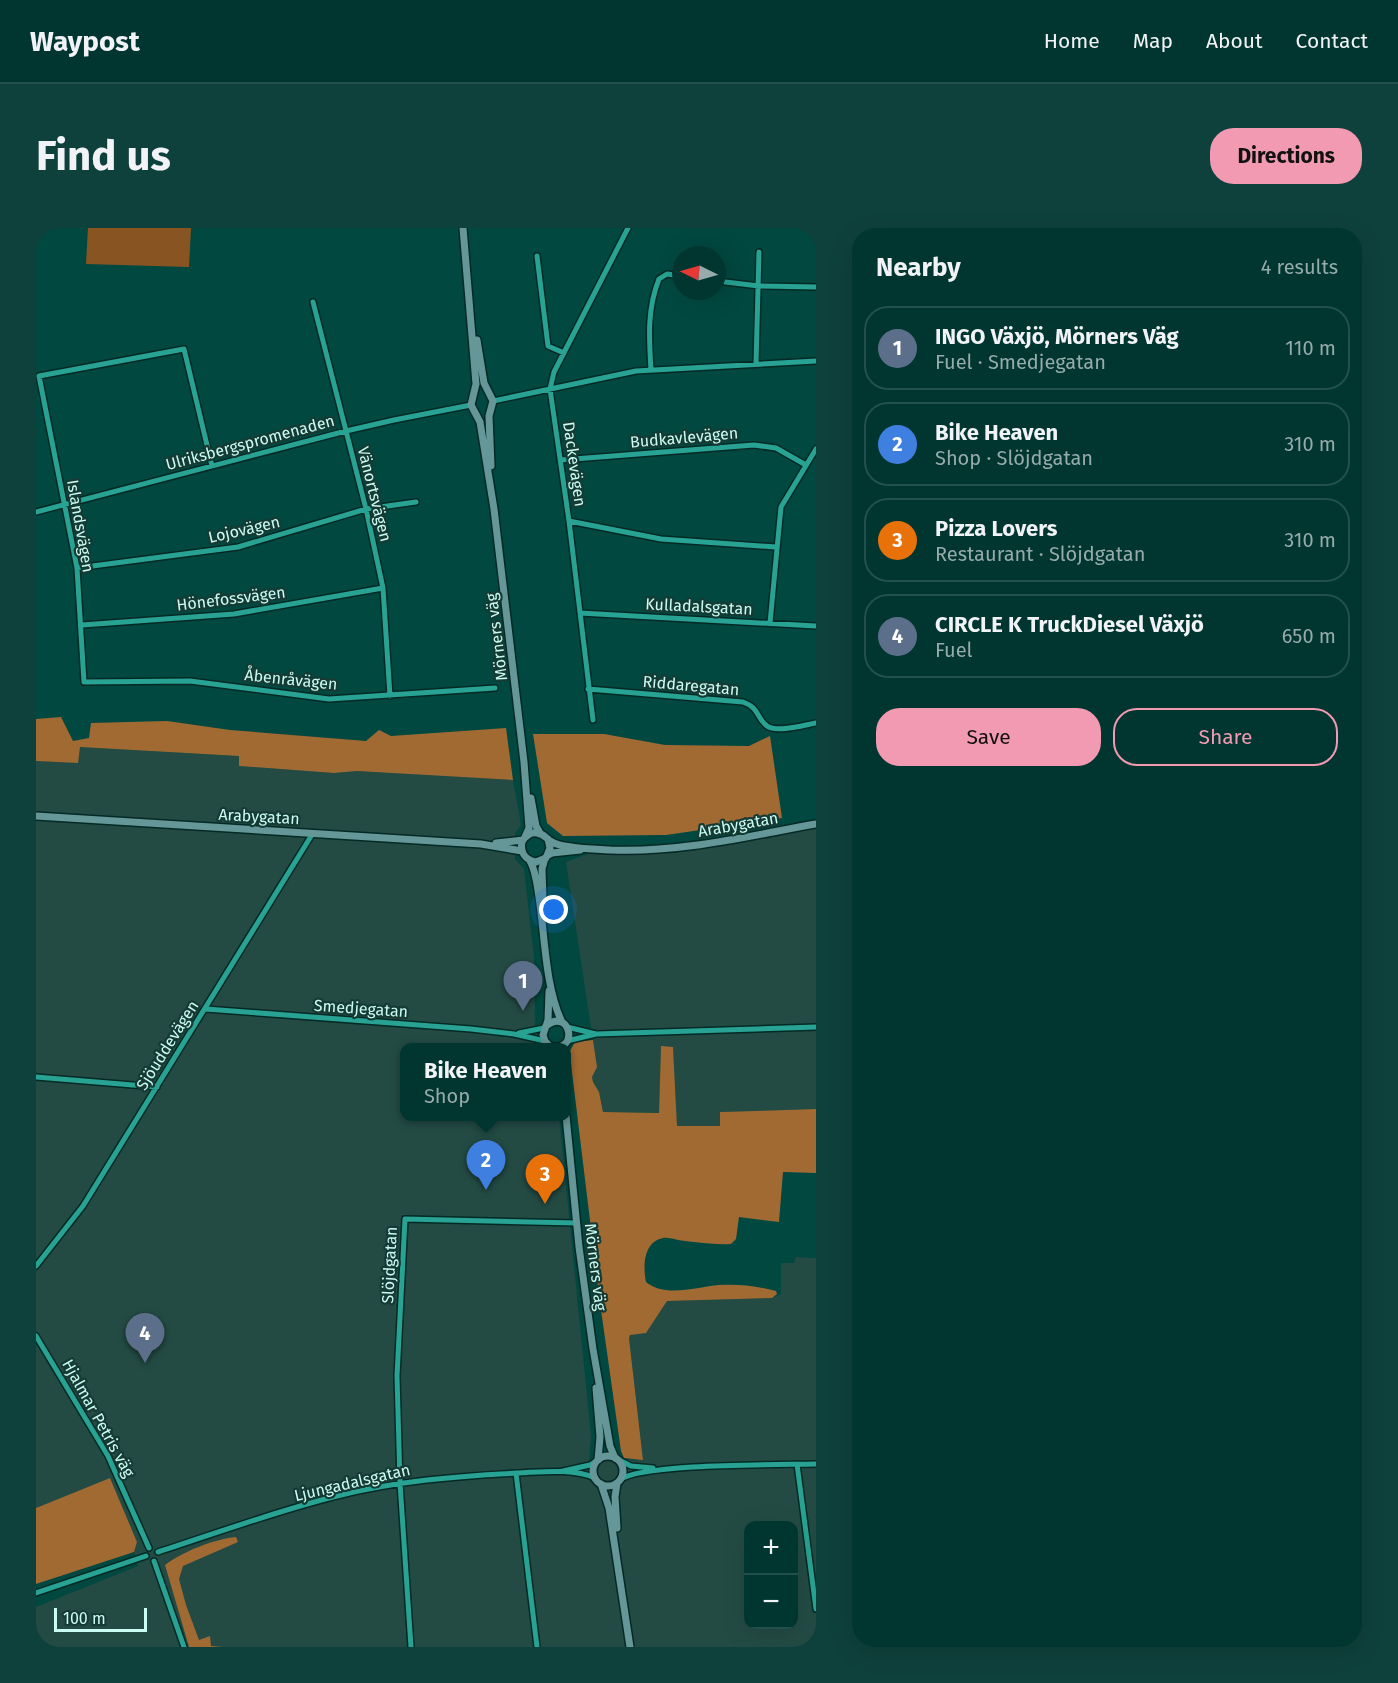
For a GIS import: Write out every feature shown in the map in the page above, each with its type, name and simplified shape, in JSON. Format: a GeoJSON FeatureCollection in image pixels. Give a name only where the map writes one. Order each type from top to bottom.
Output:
{"type":"FeatureCollection","features":[{"type":"Feature","properties":{"kind":"main road"},"geometry":{"type":"LineString","coordinates":[[462,230],[476,384],[471,405],[476,412],[483,414],[493,406],[484,383],[470,299]]}},
{"type":"Feature","properties":{"kind":"main road"},"geometry":{"type":"LineString","coordinates":[[474,395],[481,392],[491,398]]}},
{"type":"Feature","properties":{"kind":"main road","name":"Mörners väg"},"geometry":{"type":"LineString","coordinates":[[489,411],[494,509]]}},
{"type":"Feature","properties":{"kind":"main road","name":"Mörners väg"},"geometry":{"type":"LineString","coordinates":[[476,412],[480,422],[494,509],[524,762],[529,824],[529,831],[524,839]]}},
{"type":"Feature","properties":{"kind":"main road","name":"Mörners väg"},"geometry":{"type":"LineString","coordinates":[[524,762],[540,833]]}},
{"type":"Feature","properties":{"kind":"main road","name":"Arabygatan"},"geometry":{"type":"LineString","coordinates":[[36,816],[481,844],[522,851]]}},
{"type":"Feature","properties":{"kind":"main road","name":"Arabygatan"},"geometry":{"type":"LineString","coordinates":[[548,839],[559,844],[593,849],[635,851],[703,845],[816,824]]}},
{"type":"Feature","properties":{"kind":"main road"},"geometry":{"type":"LineString","coordinates":[[545,933],[542,869],[550,848],[548,839],[534,832],[524,839],[522,851],[534,871],[556,1007],[569,1034],[566,1043]]}},
{"type":"Feature","properties":{"kind":"main road","name":"Arabygatan"},"geometry":{"type":"LineString","coordinates":[[481,844],[524,839]]}},
{"type":"Feature","properties":{"kind":"main road","name":"Arabygatan"},"geometry":{"type":"LineString","coordinates":[[547,856],[557,852],[593,849]]}},
{"type":"Feature","properties":{"kind":"main road"},"geometry":{"type":"LineString","coordinates":[[530,861],[536,862],[547,856]]}},
{"type":"Feature","properties":{"kind":"main road"},"geometry":{"type":"LineString","coordinates":[[547,1043],[543,1035],[550,1007],[550,976]]}},
{"type":"Feature","properties":{"kind":"main road"},"geometry":{"type":"LineString","coordinates":[[545,1027],[554,1021],[564,1024]]}},
{"type":"Feature","properties":{"kind":"main road","name":"Mörners väg"},"geometry":{"type":"LineString","coordinates":[[567,1121],[593,1348],[610,1446],[616,1458]]}},
{"type":"Feature","properties":{"kind":"main road","name":"Mörners väg"},"geometry":{"type":"LineString","coordinates":[[593,1348],[600,1437],[597,1461]]}},
{"type":"Feature","properties":{"kind":"main road"},"geometry":{"type":"LineString","coordinates":[[619,1570],[615,1497],[623,1470],[616,1458],[606,1456],[597,1461],[593,1472],[601,1484],[609,1508],[630,1647]]}},
{"type":"Feature","properties":{"kind":"main road"},"geometry":{"type":"LineString","coordinates":[[601,1484],[609,1486],[619,1481]]}},
{"type":"Feature","properties":{"kind":"street","name":"Dackevägen"},"geometry":{"type":"LineString","coordinates":[[594,720],[588,689],[570,521],[550,389],[554,372],[628,228]]}},
{"type":"Feature","properties":{"kind":"street"},"geometry":{"type":"LineString","coordinates":[[756,364],[759,252]]}},
{"type":"Feature","properties":{"kind":"street"},"geometry":{"type":"LineString","coordinates":[[537,256],[548,346],[564,353]]}},
{"type":"Feature","properties":{"kind":"street"},"geometry":{"type":"LineString","coordinates":[[651,370],[649,320],[655,289],[659,279],[667,274],[672,275]]}},
{"type":"Feature","properties":{"kind":"street"},"geometry":{"type":"LineString","coordinates":[[726,282],[759,286],[816,287]]}},
{"type":"Feature","properties":{"kind":"street","name":"Vänortsvägen"},"geometry":{"type":"LineString","coordinates":[[313,302],[366,509],[383,588],[390,696]]}},
{"type":"Feature","properties":{"kind":"street","name":"Islandsvägen"},"geometry":{"type":"LineString","coordinates":[[84,682],[82,625],[76,568],[39,376],[184,349],[212,466]]}},
{"type":"Feature","properties":{"kind":"street"},"geometry":{"type":"LineString","coordinates":[[491,398],[651,370],[816,361]]}},
{"type":"Feature","properties":{"kind":"street","name":"Ulriksbergspromenaden"},"geometry":{"type":"LineString","coordinates":[[36,512],[346,431],[471,405]]}},
{"type":"Feature","properties":{"kind":"street","name":"Budkavlevägen"},"geometry":{"type":"LineString","coordinates":[[561,460],[754,445],[776,448],[806,465]]}},
{"type":"Feature","properties":{"kind":"street"},"geometry":{"type":"LineString","coordinates":[[770,623],[780,507],[816,449]]}},
{"type":"Feature","properties":{"kind":"street","name":"Lojovägen"},"geometry":{"type":"LineString","coordinates":[[76,568],[238,547],[366,509],[416,502]]}},
{"type":"Feature","properties":{"kind":"street"},"geometry":{"type":"LineString","coordinates":[[570,521],[661,539],[776,547]]}},
{"type":"Feature","properties":{"kind":"street","name":"Hönefossvägen"},"geometry":{"type":"LineString","coordinates":[[82,625],[234,614],[383,588]]}},
{"type":"Feature","properties":{"kind":"street","name":"Kulladalsgatan"},"geometry":{"type":"LineString","coordinates":[[580,613],[816,626]]}},
{"type":"Feature","properties":{"kind":"street","name":"Åbenråvägen"},"geometry":{"type":"LineString","coordinates":[[84,682],[190,681],[330,699],[495,688]]}},
{"type":"Feature","properties":{"kind":"street","name":"Riddaregatan"},"geometry":{"type":"LineString","coordinates":[[588,689],[743,702],[752,705],[766,726],[776,729],[816,723]]}},
{"type":"Feature","properties":{"kind":"street","name":"Sjöuddevägen"},"geometry":{"type":"LineString","coordinates":[[36,1266],[83,1206],[313,833]]}},
{"type":"Feature","properties":{"kind":"street","name":"Smedjegatan"},"geometry":{"type":"LineString","coordinates":[[206,1009],[514,1034],[542,1043]]}},
{"type":"Feature","properties":{"kind":"street"},"geometry":{"type":"LineString","coordinates":[[564,1024],[596,1034]]}},
{"type":"Feature","properties":{"kind":"street","name":"Smedjegatan"},"geometry":{"type":"LineString","coordinates":[[514,1034],[545,1027]]}},
{"type":"Feature","properties":{"kind":"street"},"geometry":{"type":"LineString","coordinates":[[569,1043],[596,1034],[816,1027]]}},
{"type":"Feature","properties":{"kind":"street"},"geometry":{"type":"LineString","coordinates":[[36,1077],[157,1087]]}},
{"type":"Feature","properties":{"kind":"street","name":"Slöjdgatan"},"geometry":{"type":"LineString","coordinates":[[400,1483],[397,1376],[405,1219],[577,1223]]}},
{"type":"Feature","properties":{"kind":"street","name":"Hjalmar Petris väg"},"geometry":{"type":"LineString","coordinates":[[36,1336],[108,1456],[149,1548]]}},
{"type":"Feature","properties":{"kind":"street"},"geometry":{"type":"LineString","coordinates":[[616,1458],[631,1466],[661,1469]]}},
{"type":"Feature","properties":{"kind":"street","name":"Ljungadalsgatan"},"geometry":{"type":"LineString","coordinates":[[559,1472],[590,1465],[597,1461]]}},
{"type":"Feature","properties":{"kind":"street"},"geometry":{"type":"LineString","coordinates":[[797,1464],[816,1609]]}},
{"type":"Feature","properties":{"kind":"street"},"geometry":{"type":"LineString","coordinates":[[619,1481],[631,1474],[661,1469],[816,1464]]}},
{"type":"Feature","properties":{"kind":"street","name":"Ljungadalsgatan"},"geometry":{"type":"LineString","coordinates":[[158,1552],[263,1517],[338,1496],[400,1483],[447,1476],[516,1473],[559,1472],[595,1478]]}},
{"type":"Feature","properties":{"kind":"street"},"geometry":{"type":"LineString","coordinates":[[516,1473],[537,1647]]}},
{"type":"Feature","properties":{"kind":"street"},"geometry":{"type":"LineString","coordinates":[[400,1483],[411,1647]]}},
{"type":"Feature","properties":{"kind":"street"},"geometry":{"type":"LineString","coordinates":[[146,1556],[149,1548],[155,1548],[158,1556],[154,1561]]}},
{"type":"Feature","properties":{"kind":"street"},"geometry":{"type":"LineString","coordinates":[[146,1556],[149,1560],[154,1561]]}},
{"type":"Feature","properties":{"kind":"street"},"geometry":{"type":"LineString","coordinates":[[36,1593],[146,1556]]}},
{"type":"Feature","properties":{"kind":"street"},"geometry":{"type":"LineString","coordinates":[[154,1561],[184,1647]]}},
{"type":"Feature","properties":{"kind":"shaded area"},"geometry":{"type":"Polygon","coordinates":[[[88,228],[191,228],[189,267],[86,264],[88,228]]]}},
{"type":"Feature","properties":{"kind":"shaded area"},"geometry":{"type":"Polygon","coordinates":[[[61,717],[73,741],[89,738],[91,723],[167,721],[230,730],[366,741],[379,730],[391,736],[506,728],[513,780],[357,771],[334,773],[239,766],[239,756],[80,747],[78,763],[36,761],[36,719],[61,717]]]}},
{"type":"Feature","properties":{"kind":"shaded area"},"geometry":{"type":"Polygon","coordinates":[[[533,734],[604,734],[665,745],[749,746],[770,736],[782,818],[666,835],[563,836],[547,823],[533,734]]]}},
{"type":"Feature","properties":{"kind":"shaded area"},"geometry":{"type":"Polygon","coordinates":[[[79,747],[239,756],[240,766],[334,773],[357,771],[513,780],[521,825],[515,833],[515,859],[524,869],[534,958],[535,1025],[540,1043],[400,1043],[400,1121],[559,1121],[591,1436],[589,1461],[643,1459],[629,1337],[631,1334],[646,1333],[667,1301],[772,1298],[781,1294],[781,1263],[794,1263],[796,1257],[816,1258],[816,1647],[41,1647],[36,1631],[36,1607],[138,1566],[134,1552],[137,1542],[110,1478],[36,1508],[36,761],[77,763],[79,747]]]}},
{"type":"Feature","properties":{"kind":"shaded area"},"geometry":{"type":"Polygon","coordinates":[[[816,828],[816,1109],[720,1112],[720,1126],[677,1127],[673,1047],[661,1047],[659,1113],[603,1112],[599,1092],[592,1077],[597,1067],[566,862],[588,854],[633,855],[699,848],[816,828]]]}},
{"type":"Feature","properties":{"kind":"shaded area"},"geometry":{"type":"Polygon","coordinates":[[[593,1040],[597,1067],[592,1077],[599,1092],[603,1112],[659,1113],[661,1046],[673,1047],[677,1126],[720,1126],[720,1112],[816,1109],[816,1173],[783,1172],[779,1222],[739,1217],[736,1239],[731,1244],[665,1238],[656,1240],[648,1250],[645,1263],[646,1282],[662,1290],[741,1285],[776,1291],[777,1294],[772,1298],[667,1301],[646,1333],[630,1335],[643,1460],[624,1458],[621,1451],[600,1303],[572,1072],[571,1049],[575,1042],[593,1040]]]}},
{"type":"Feature","properties":{"kind":"shaded area"},"geometry":{"type":"Polygon","coordinates":[[[110,1478],[137,1542],[134,1552],[36,1584],[36,1508],[110,1478]]]}},
{"type":"Feature","properties":{"kind":"shaded area"},"geometry":{"type":"Polygon","coordinates":[[[236,1537],[238,1542],[183,1566],[179,1579],[199,1640],[210,1636],[211,1646],[222,1647],[189,1647],[165,1565],[180,1555],[199,1547],[218,1540],[236,1537]]]}},
{"type":"Feature","properties":{"kind":"place","name":"INGO Växjö, Mörners Väg"},"geometry":{"type":"Point","coordinates":[523,1011]}},
{"type":"Feature","properties":{"kind":"place","name":"Bike Heaven"},"geometry":{"type":"Point","coordinates":[486,1190]}},
{"type":"Feature","properties":{"kind":"place","name":"Pizza Lovers"},"geometry":{"type":"Point","coordinates":[545,1204]}},
{"type":"Feature","properties":{"kind":"place","name":"CIRCLE K TruckDiesel Växjö"},"geometry":{"type":"Point","coordinates":[145,1363]}}]}
